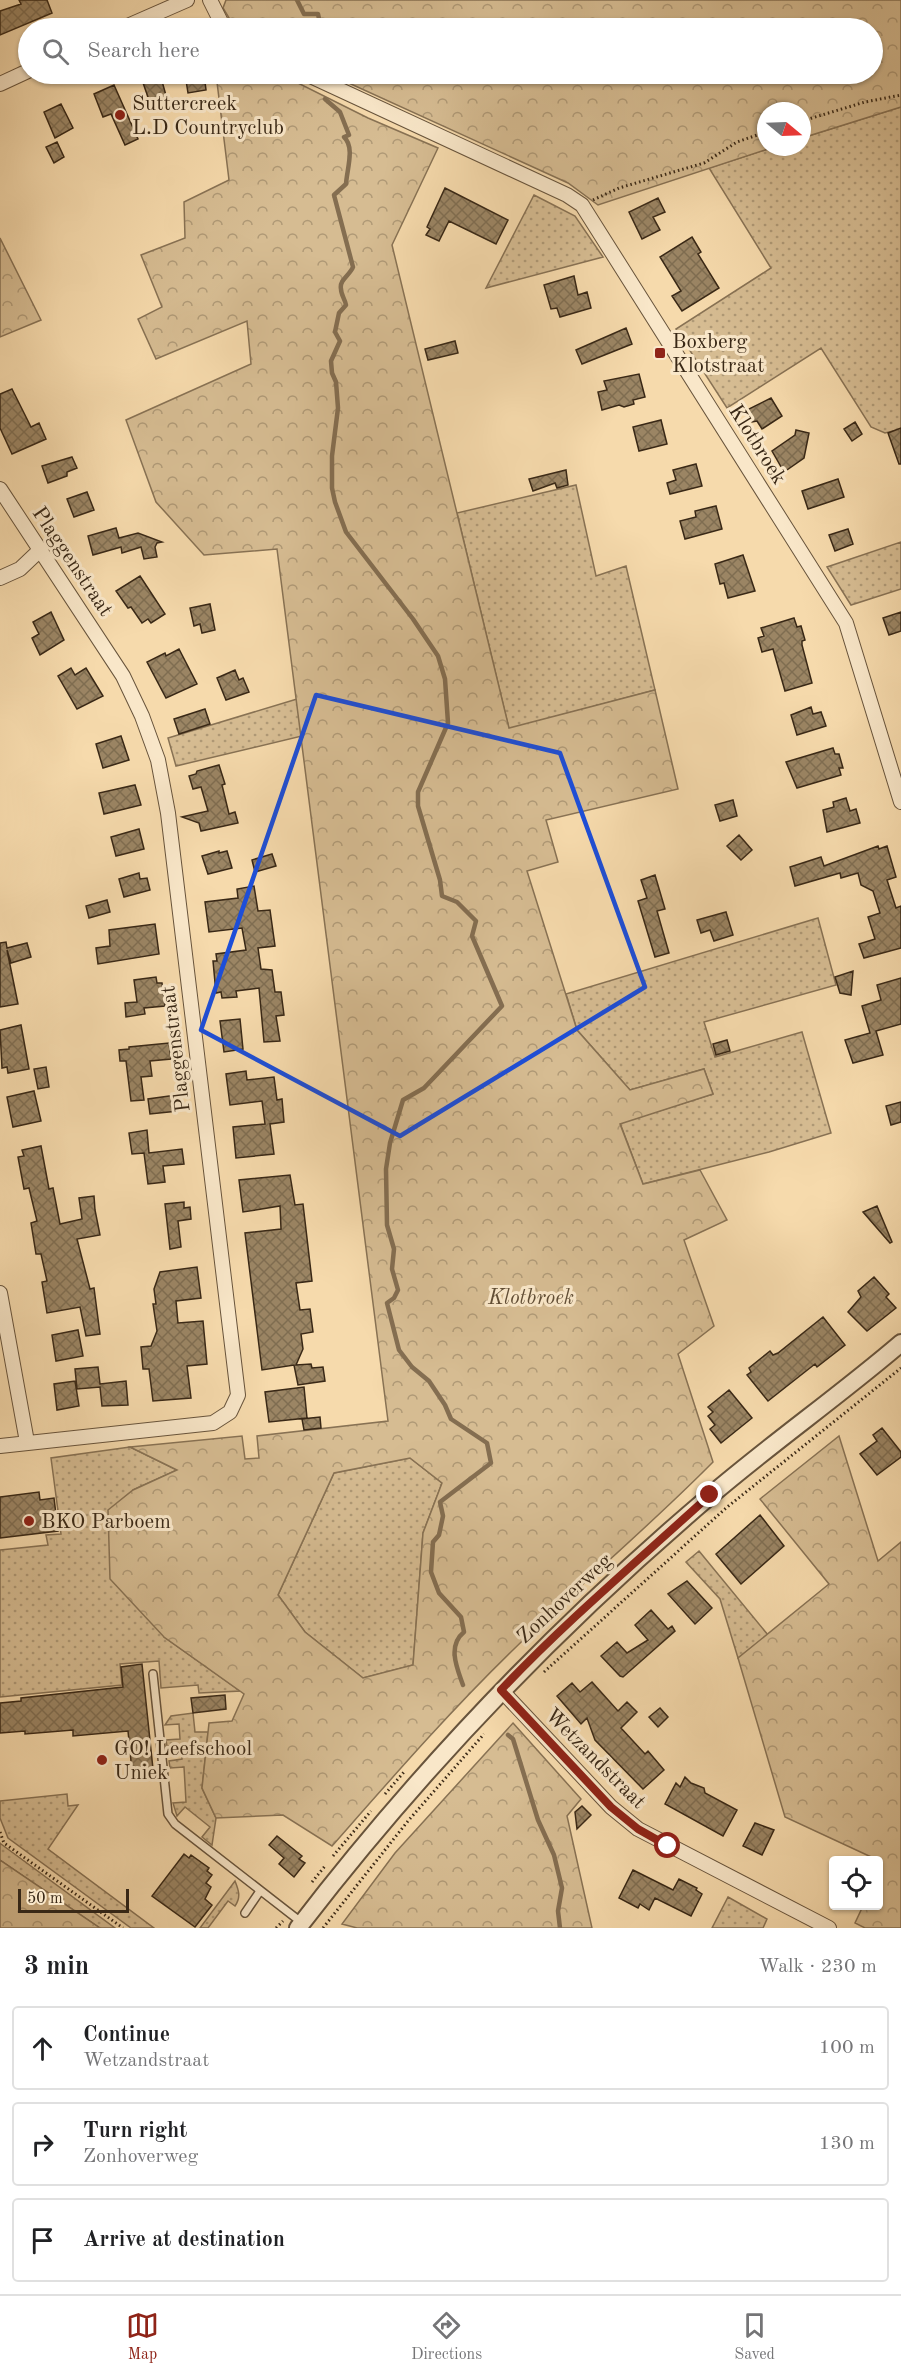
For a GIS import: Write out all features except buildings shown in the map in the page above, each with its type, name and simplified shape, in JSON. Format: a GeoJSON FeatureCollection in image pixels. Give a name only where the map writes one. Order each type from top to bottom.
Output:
{"type":"FeatureCollection","features":[{"type":"Feature","properties":{"kind":"street"},"geometry":{"type":"LineString","coordinates":[[146,18],[187,0]]}},
{"type":"Feature","properties":{"kind":"street"},"geometry":{"type":"LineString","coordinates":[[210,0],[219,18]]}},
{"type":"Feature","properties":{"kind":"street"},"geometry":{"type":"LineString","coordinates":[[0,84],[18,76]]}},
{"type":"Feature","properties":{"kind":"street","name":"Klotbroek"},"geometry":{"type":"LineString","coordinates":[[328,84],[567,195],[582,205],[846,623],[901,802]]}},
{"type":"Feature","properties":{"kind":"street","name":"Plaggenstraat"},"geometry":{"type":"LineString","coordinates":[[0,489],[123,676],[142,716],[158,760],[170,825],[238,1395],[230,1412],[213,1423],[0,1446]]}},
{"type":"Feature","properties":{"kind":"street"},"geometry":{"type":"LineString","coordinates":[[0,578],[20,569],[40,550]]}},
{"type":"Feature","properties":{"kind":"street"},"geometry":{"type":"LineString","coordinates":[[0,1293],[27,1442]]}},
{"type":"Feature","properties":{"kind":"street","name":"Zonhoverweg"},"geometry":{"type":"LineString","coordinates":[[300,1926],[342,1870],[423,1776],[525,1665],[710,1495],[901,1343]]}},
{"type":"Feature","properties":{"kind":"street","name":"Wetzandstraat"},"geometry":{"type":"LineString","coordinates":[[501,1690],[611,1807],[638,1829],[829,1928]]}},
{"type":"Feature","properties":{"kind":"lane"},"geometry":{"type":"LineString","coordinates":[[153,1674],[168,1814],[175,1824],[260,1891],[300,1926]]}},
{"type":"Feature","properties":{"kind":"lane"},"geometry":{"type":"LineString","coordinates":[[245,1912],[260,1891]]}},
{"type":"Feature","properties":{"kind":"path"},"geometry":{"type":"LineString","coordinates":[[811,118],[865,102],[901,95]]}},
{"type":"Feature","properties":{"kind":"path"},"geometry":{"type":"LineString","coordinates":[[582,205],[619,188],[704,163],[737,141],[757,135]]}},
{"type":"Feature","properties":{"kind":"path"},"geometry":{"type":"LineString","coordinates":[[541,1673],[550,1668],[651,1573],[726,1508],[901,1368]]}},
{"type":"Feature","properties":{"kind":"path"},"geometry":{"type":"LineString","coordinates":[[323,1928],[408,1821],[482,1738],[486,1730]]}},
{"type":"Feature","properties":{"kind":"path"},"geometry":{"type":"LineString","coordinates":[[0,1832],[4,1843],[123,1928]]}},
{"type":"Feature","properties":{"kind":"highlighted area"},"geometry":{"type":"Polygon","coordinates":[[[316,695],[560,753],[645,987],[400,1136],[201,1030],[316,695]]]}},
{"type":"Feature","properties":{"kind":"green space"},"geometry":{"type":"Polygon","coordinates":[[[226,0],[901,0],[901,107],[811,135],[811,102],[757,102],[757,153],[598,205],[568,183],[351,84],[883,84],[883,18],[229,18],[223,8],[226,0]]]}},
{"type":"Feature","properties":{"kind":"green space","name":"Klotbroek"},"geometry":{"type":"Polygon","coordinates":[[[217,84],[300,84],[368,118],[438,148],[392,245],[509,728],[655,690],[678,789],[546,820],[558,862],[527,871],[577,1030],[630,1090],[704,1069],[713,1094],[620,1124],[643,1184],[700,1170],[727,1220],[684,1240],[714,1326],[678,1354],[713,1462],[490,1673],[332,1846],[283,1815],[216,1818],[202,1788],[209,1723],[232,1721],[244,1694],[164,1637],[110,1579],[108,1510],[133,1490],[177,1470],[130,1447],[242,1436],[245,1459],[259,1458],[257,1436],[388,1421],[277,549],[204,555],[156,502],[126,420],[251,364],[247,321],[156,359],[138,319],[162,307],[141,255],[185,238],[184,202],[229,180],[217,84]],[[410,1458],[334,1473],[278,1595],[305,1632],[363,1678],[413,1665],[423,1533],[442,1483],[410,1458]]]}},
{"type":"Feature","properties":{"kind":"green space"},"geometry":{"type":"Polygon","coordinates":[[[901,107],[901,429],[885,433],[871,427],[821,348],[727,408],[676,329],[771,268],[709,168],[757,152],[757,156],[811,156],[811,135],[901,107]]]}},
{"type":"Feature","properties":{"kind":"green space"},"geometry":{"type":"Polygon","coordinates":[[[534,195],[575,216],[603,257],[486,288],[534,195]]]}},
{"type":"Feature","properties":{"kind":"green space"},"geometry":{"type":"Polygon","coordinates":[[[0,238],[41,320],[0,337],[0,238]]]}},
{"type":"Feature","properties":{"kind":"green space"},"geometry":{"type":"Polygon","coordinates":[[[576,485],[596,576],[626,566],[655,690],[509,729],[457,513],[576,485]]]}},
{"type":"Feature","properties":{"kind":"green space"},"geometry":{"type":"Polygon","coordinates":[[[901,542],[901,589],[851,605],[827,567],[901,542]]]}},
{"type":"Feature","properties":{"kind":"green space"},"geometry":{"type":"Polygon","coordinates":[[[297,699],[302,736],[176,766],[168,738],[297,699]]]}},
{"type":"Feature","properties":{"kind":"green space"},"geometry":{"type":"Polygon","coordinates":[[[818,918],[836,985],[704,1022],[715,1057],[802,1032],[831,1133],[769,1152],[643,1184],[620,1123],[713,1094],[704,1069],[630,1090],[577,1030],[566,994],[818,918]]]}},
{"type":"Feature","properties":{"kind":"green space"},"geometry":{"type":"Polygon","coordinates":[[[839,1436],[878,1561],[901,1542],[901,1928],[865,1928],[855,1923],[861,1910],[883,1910],[883,1856],[869,1856],[785,1817],[738,1658],[829,1584],[760,1499],[839,1436]]]}},
{"type":"Feature","properties":{"kind":"green space"},"geometry":{"type":"Polygon","coordinates":[[[130,1447],[177,1470],[133,1490],[164,1637],[240,1691],[199,1693],[198,1685],[161,1688],[159,1661],[120,1664],[122,1685],[0,1697],[0,1550],[48,1545],[46,1535],[61,1534],[51,1458],[130,1447]]]}},
{"type":"Feature","properties":{"kind":"green space"},"geometry":{"type":"Polygon","coordinates":[[[410,1458],[442,1483],[423,1533],[413,1665],[363,1678],[305,1632],[278,1595],[334,1473],[410,1458]]]}},
{"type":"Feature","properties":{"kind":"green space"},"geometry":{"type":"Polygon","coordinates":[[[699,1551],[768,1635],[738,1658],[720,1599],[686,1562],[699,1551]]]}},
{"type":"Feature","properties":{"kind":"green space"},"geometry":{"type":"Polygon","coordinates":[[[193,1713],[195,1732],[208,1732],[202,1788],[216,1818],[212,1845],[202,1837],[210,1827],[185,1807],[177,1816],[173,1803],[186,1802],[184,1767],[170,1768],[169,1761],[182,1759],[181,1745],[167,1746],[166,1740],[180,1739],[179,1724],[165,1725],[171,1716],[193,1713]]]}},
{"type":"Feature","properties":{"kind":"green space"},"geometry":{"type":"Polygon","coordinates":[[[513,1723],[581,1799],[567,1816],[592,1928],[357,1928],[342,1924],[395,1853],[513,1723]]]}},
{"type":"Feature","properties":{"kind":"green space"},"geometry":{"type":"Polygon","coordinates":[[[67,1794],[68,1806],[78,1805],[48,1849],[154,1928],[131,1928],[8,1838],[0,1818],[0,1801],[67,1794]]]}},
{"type":"Feature","properties":{"kind":"green space"},"geometry":{"type":"Polygon","coordinates":[[[0,1843],[115,1928],[100,1928],[0,1860],[0,1843]]]}},
{"type":"Feature","properties":{"kind":"green space"},"geometry":{"type":"Polygon","coordinates":[[[0,1860],[100,1928],[0,1928],[0,1860]]]}},
{"type":"Feature","properties":{"kind":"green space"},"geometry":{"type":"Polygon","coordinates":[[[235,1881],[239,1894],[235,1906],[228,1901],[208,1928],[200,1928],[235,1881]]]}},
{"type":"Feature","properties":{"kind":"green space"},"geometry":{"type":"Polygon","coordinates":[[[728,1897],[767,1919],[763,1928],[712,1928],[728,1897]]]}},
{"type":"Feature","properties":{"kind":"waterway"},"geometry":{"type":"LineString","coordinates":[[297,0],[304,14],[318,14],[319,18]]}},
{"type":"Feature","properties":{"kind":"waterway"},"geometry":{"type":"LineString","coordinates":[[325,99],[340,112],[349,135],[344,137],[350,152],[346,184],[334,195],[353,267],[341,286],[346,305],[339,313],[335,332],[340,341],[331,361],[332,373],[336,382],[338,408],[332,456],[332,488],[346,532],[413,619],[438,656],[445,679],[448,723],[418,792],[418,806],[440,880],[442,896],[457,902],[476,921],[472,936],[502,1006],[424,1088],[403,1100],[390,1143],[386,1169],[387,1225],[394,1249],[392,1269],[398,1290],[394,1298],[387,1303],[399,1350],[412,1367],[429,1381],[445,1405],[451,1419],[487,1443],[491,1463],[440,1502],[443,1516],[439,1535],[433,1542],[431,1572],[439,1593],[461,1617],[464,1632],[456,1644],[455,1657],[463,1685]]}},
{"type":"Feature","properties":{"kind":"waterway"},"geometry":{"type":"LineString","coordinates":[[508,1735],[513,1739],[538,1820],[554,1855],[562,1888],[558,1911],[560,1928]]}},
{"type":"Feature","properties":{"kind":"place","name":"Suttercreek L.D Countryclub"},"geometry":{"type":"Point","coordinates":[120,115]}},
{"type":"Feature","properties":{"kind":"place","name":"Boxberg Klotstraat"},"geometry":{"type":"Point","coordinates":[660,353]}},
{"type":"Feature","properties":{"kind":"place","name":"BKO Parboem"},"geometry":{"type":"Point","coordinates":[29,1521]}},
{"type":"Feature","properties":{"kind":"place","name":"GO! Leefschool Uniek"},"geometry":{"type":"Point","coordinates":[102,1760]}},
{"type":"Feature","properties":{"kind":"route"},"geometry":{"type":"LineString","coordinates":[[668,1846],[638,1829],[611,1807],[501,1690],[601,1594],[710,1495]]}}]}
